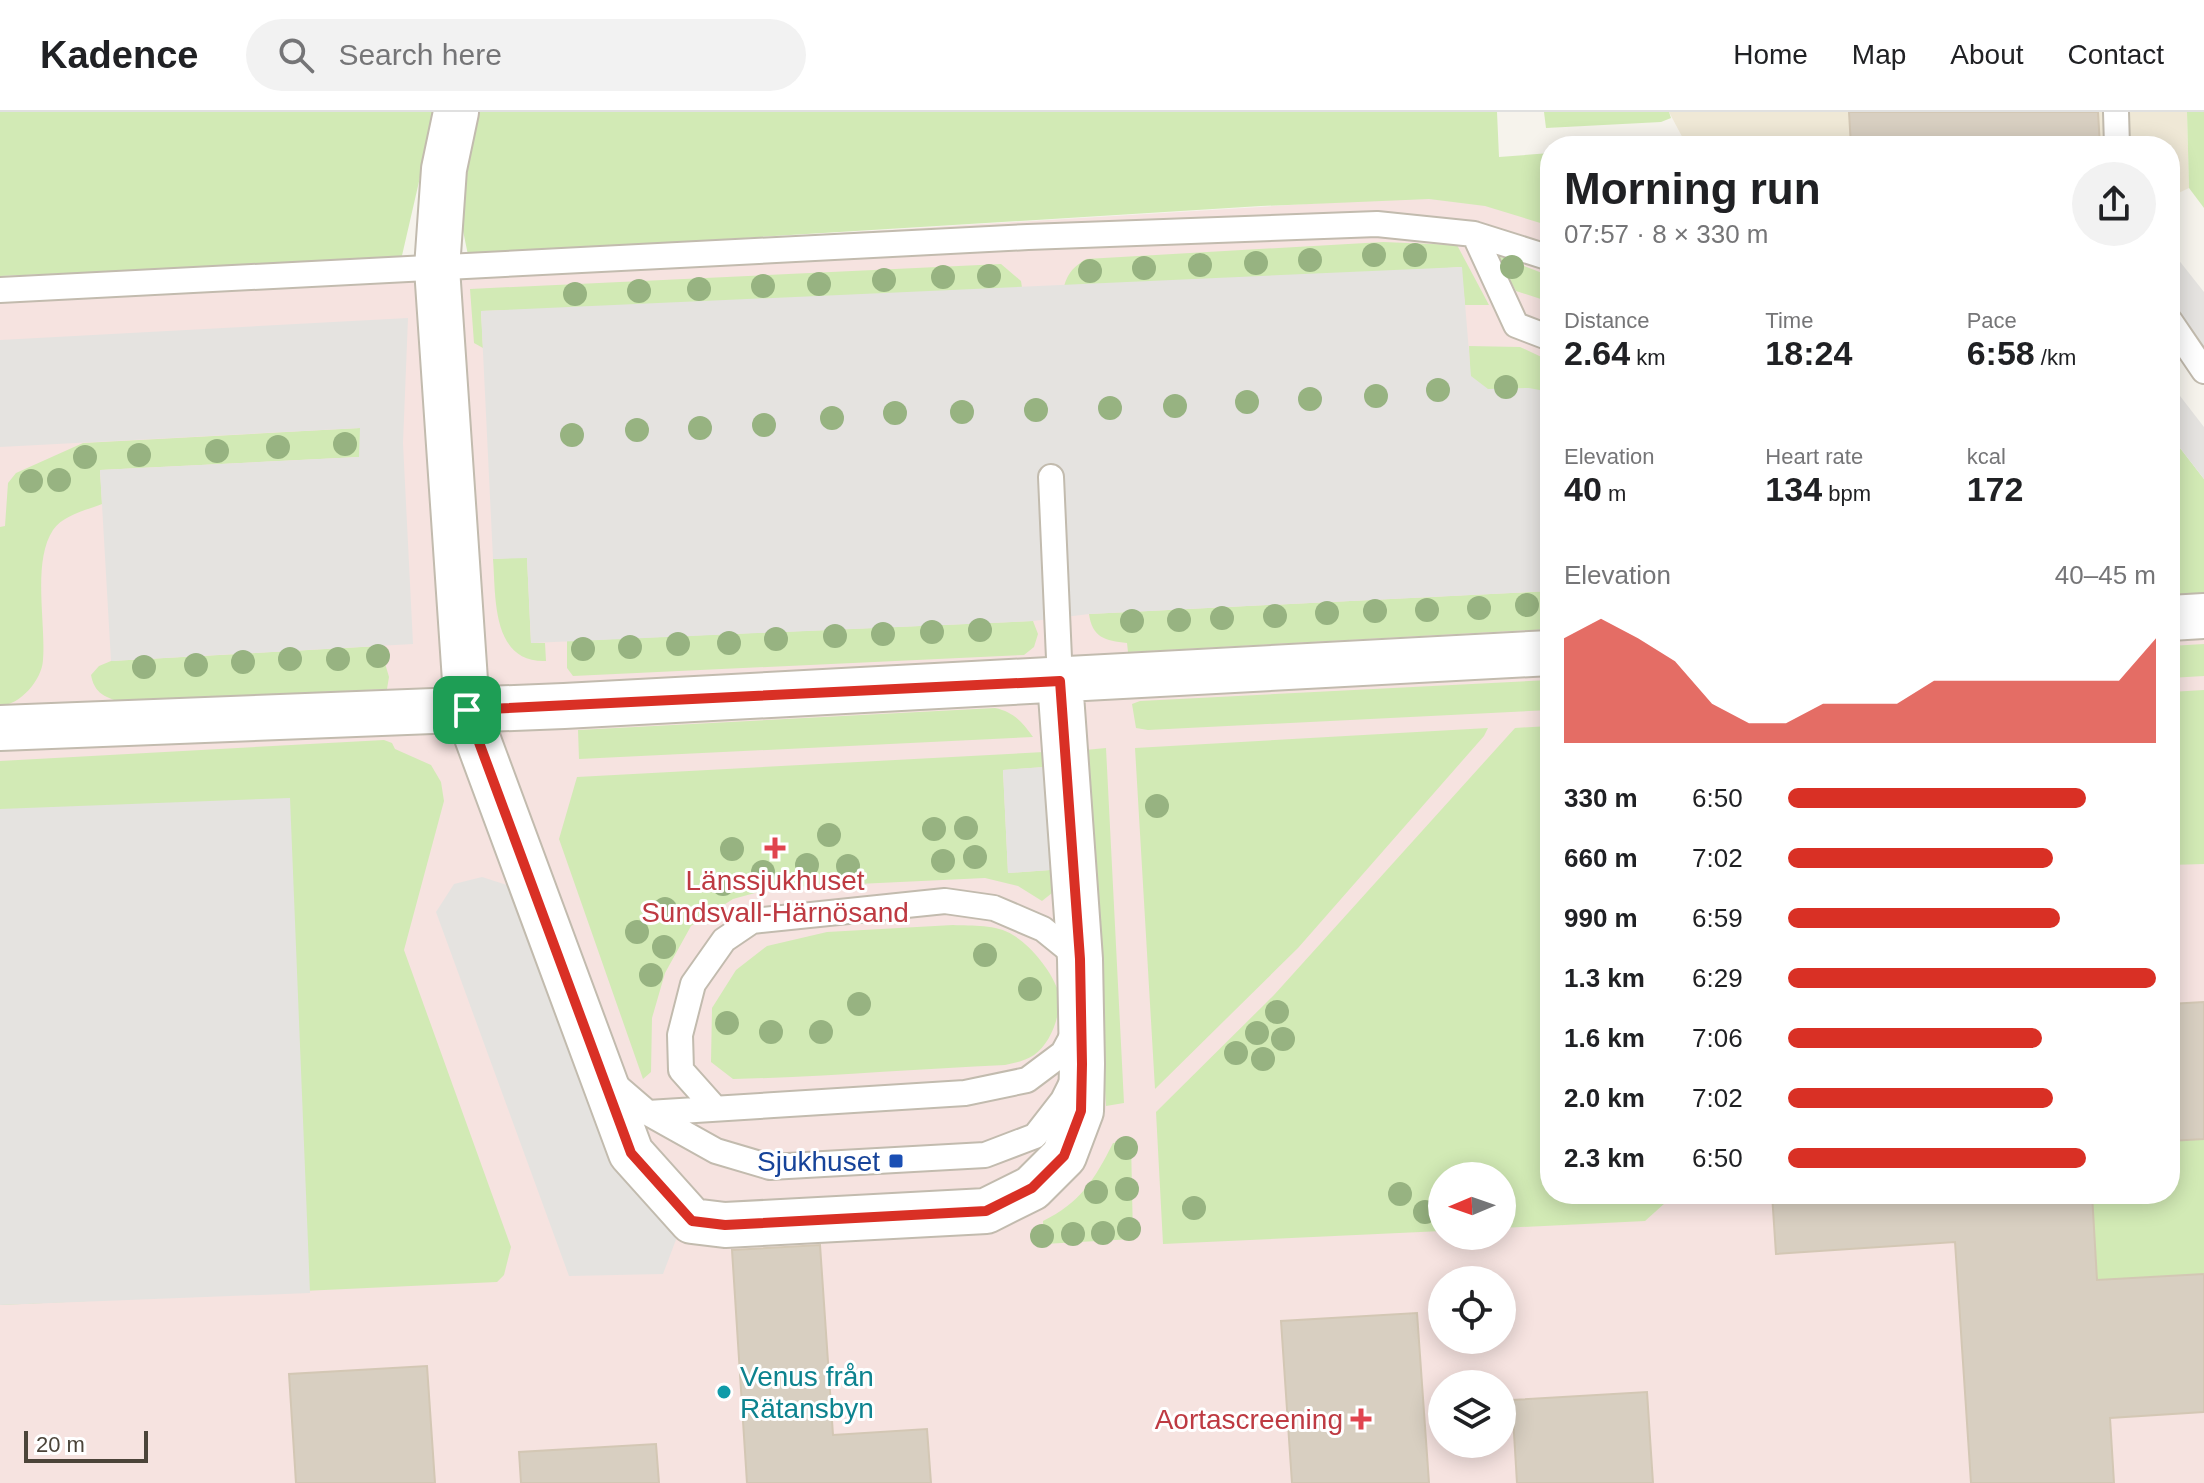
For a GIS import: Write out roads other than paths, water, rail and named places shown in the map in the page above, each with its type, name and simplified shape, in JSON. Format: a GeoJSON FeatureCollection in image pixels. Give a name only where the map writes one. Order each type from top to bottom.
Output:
{"type":"FeatureCollection","features":[{"type":"Feature","properties":{"kind":"street"},"geometry":{"type":"LineString","coordinates":[[456,112],[444,169],[437,268],[467,710],[631,1153],[692,1221],[725,1225],[986,1211],[1032,1188],[1064,1156],[1081,1111],[1082,1064],[1080,959],[1060,681]]}},
{"type":"Feature","properties":{"kind":"street"},"geometry":{"type":"LineString","coordinates":[[2180,617],[2204,616]]}},
{"type":"Feature","properties":{"kind":"street"},"geometry":{"type":"LineString","coordinates":[[0,728],[467,710],[1540,654]]}},
{"type":"Feature","properties":{"kind":"lane"},"geometry":{"type":"LineString","coordinates":[[2116,112],[2117,136]]}},
{"type":"Feature","properties":{"kind":"lane"},"geometry":{"type":"LineString","coordinates":[[0,290],[1028,237],[1377,224],[1474,234],[1540,255]]}},
{"type":"Feature","properties":{"kind":"lane"},"geometry":{"type":"LineString","coordinates":[[1474,234],[1516,325],[1540,334]]}},
{"type":"Feature","properties":{"kind":"lane"},"geometry":{"type":"LineString","coordinates":[[2180,336],[2204,371]]}},
{"type":"Feature","properties":{"kind":"lane"},"geometry":{"type":"LineString","coordinates":[[1051,477],[1060,681]]}},
{"type":"Feature","properties":{"kind":"lane"},"geometry":{"type":"LineString","coordinates":[[714,1107],[681,1070],[680,1035],[693,984],[724,940],[752,921],[945,901],[994,908],[1043,929],[1080,959]]}},
{"type":"Feature","properties":{"kind":"lane"},"geometry":{"type":"LineString","coordinates":[[648,1113],[965,1093],[1027,1080],[1063,1053],[1081,1019]]}},
{"type":"Feature","properties":{"kind":"lane"},"geometry":{"type":"LineString","coordinates":[[600,1072],[648,1113],[716,1151],[770,1167],[985,1155],[1035,1136],[1063,1100],[1082,1064]]}},
{"type":"Feature","properties":{"kind":"place","name":"Länssjukhuset Sundsvall-Härnösand"},"geometry":{"type":"Point","coordinates":[775,848]}},
{"type":"Feature","properties":{"kind":"place","name":"Sjukhuset"},"geometry":{"type":"Point","coordinates":[896,1161]}},
{"type":"Feature","properties":{"kind":"place","name":"Venus från Rätansbyn"},"geometry":{"type":"Point","coordinates":[724,1392]}},
{"type":"Feature","properties":{"kind":"place","name":"Aortascreening"},"geometry":{"type":"Point","coordinates":[1361,1419]}}]}
